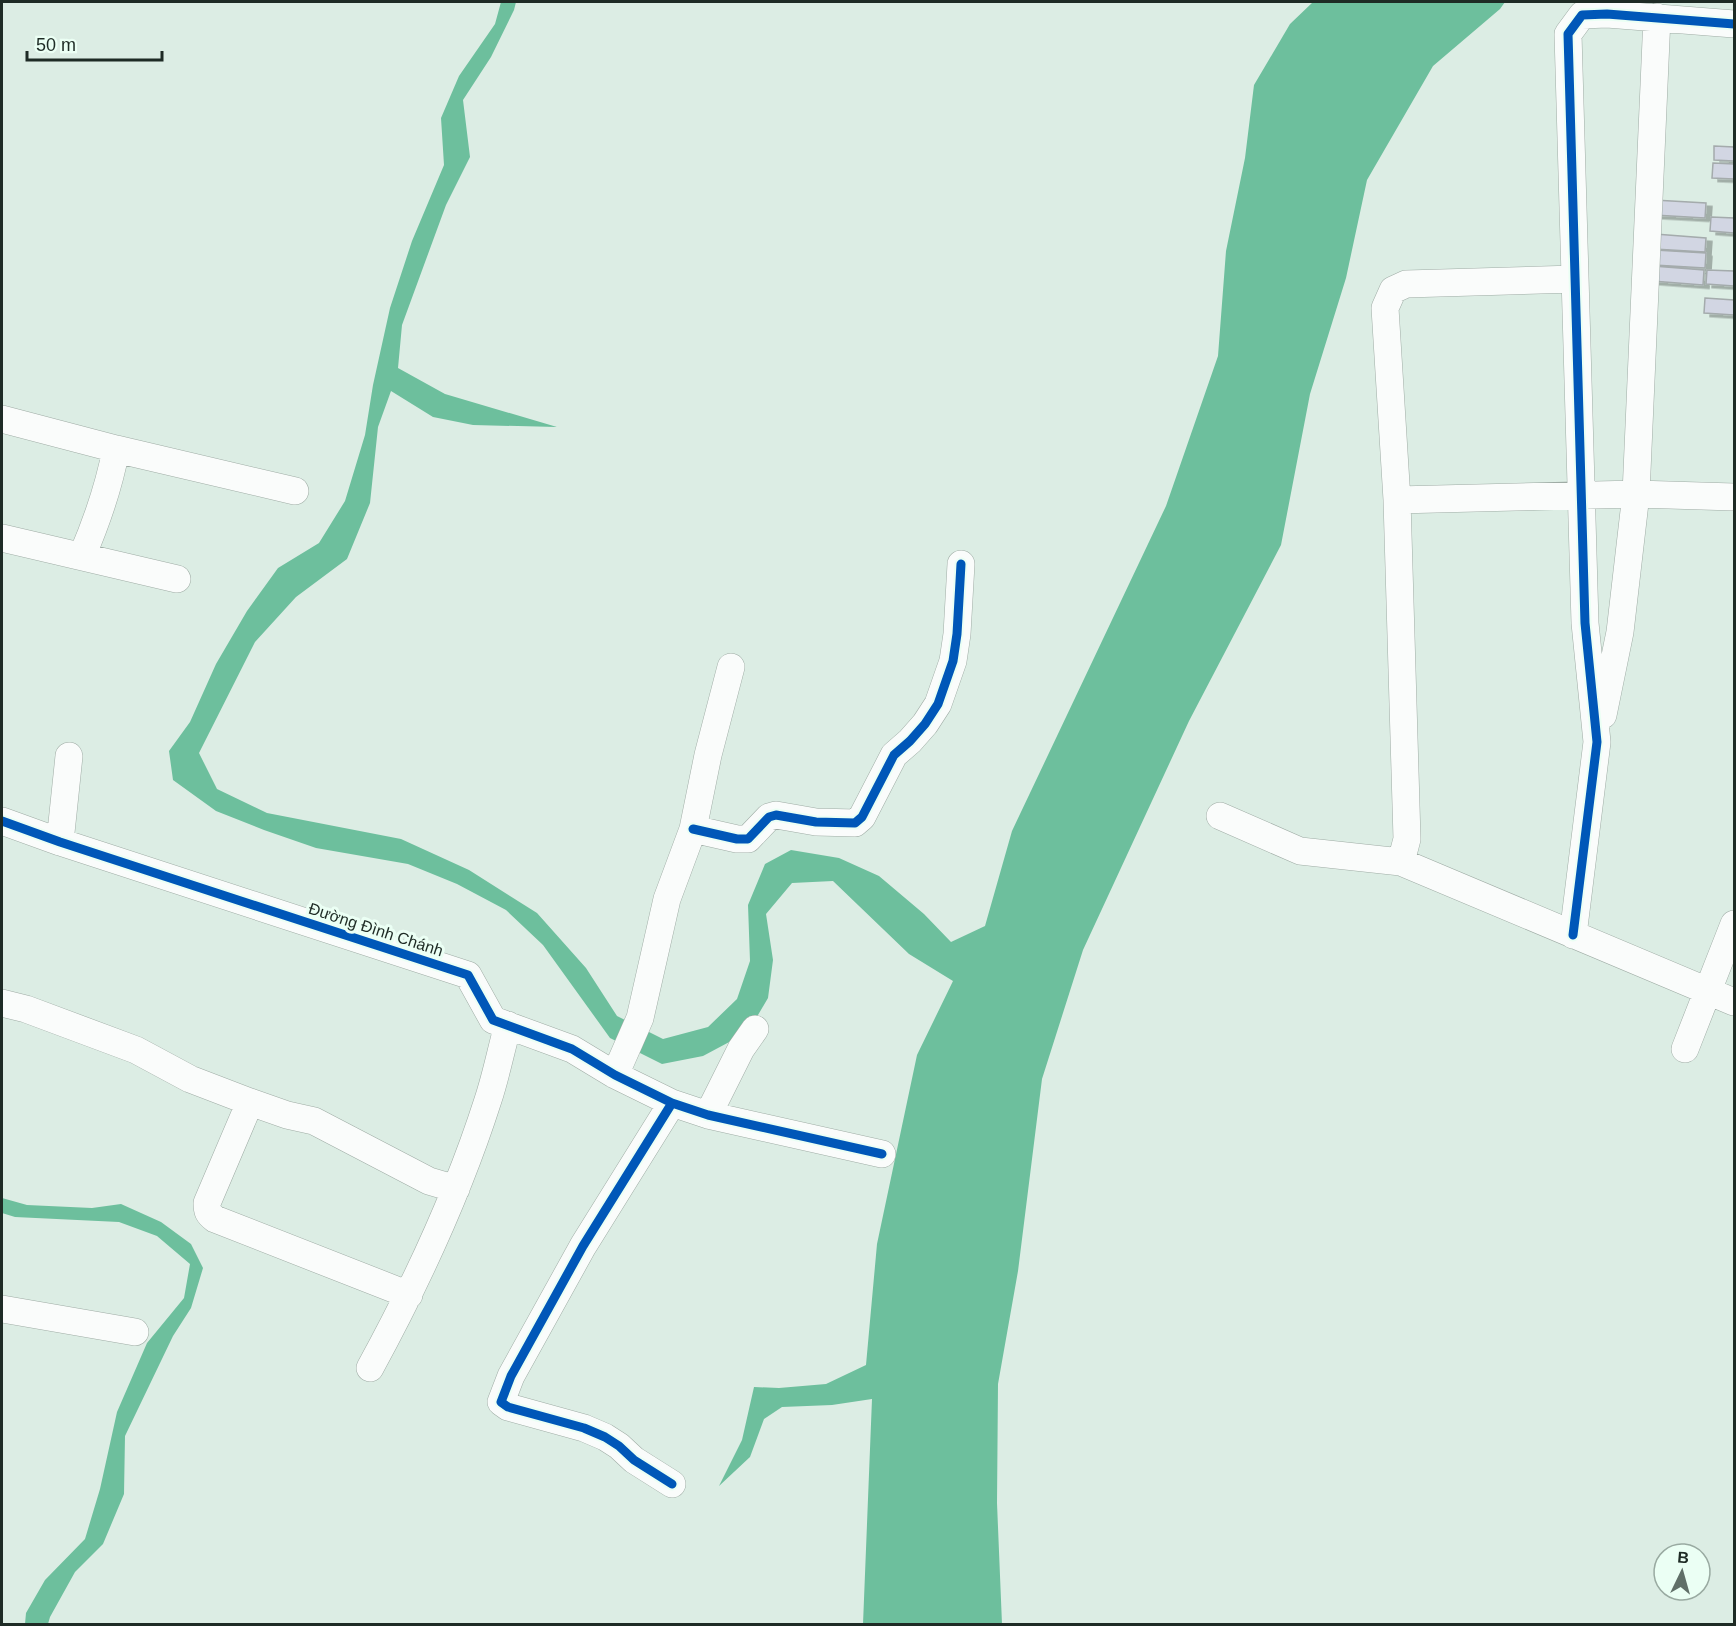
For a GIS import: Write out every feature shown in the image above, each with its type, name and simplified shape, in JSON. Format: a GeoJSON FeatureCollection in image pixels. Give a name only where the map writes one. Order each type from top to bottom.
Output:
{"type":"FeatureCollection","features":[{"type":"Feature","properties":{"kind":"street"},"geometry":{"type":"LineString","coordinates":[[1597,742],[1585,623],[1568,34],[1582,15],[1607,14],[1734,24]]}},
{"type":"Feature","properties":{"kind":"street"},"geometry":{"type":"LineString","coordinates":[[1573,935],[1597,742],[1620,632],[1636,494],[1657,18]]}},
{"type":"Feature","properties":{"kind":"street"},"geometry":{"type":"LineString","coordinates":[[1401,862],[1407,839],[1397,500],[1385,308],[1393,290],[1406,284],[1575,279]]}},
{"type":"Feature","properties":{"kind":"street"},"geometry":{"type":"LineString","coordinates":[[2,419],[116,449],[295,491]]}},
{"type":"Feature","properties":{"kind":"street"},"geometry":{"type":"LineString","coordinates":[[82,556],[96,524],[110,480],[116,449]]}},
{"type":"Feature","properties":{"kind":"street"},"geometry":{"type":"LineString","coordinates":[[1397,500],[1636,494],[1734,497]]}},
{"type":"Feature","properties":{"kind":"street"},"geometry":{"type":"LineString","coordinates":[[2,538],[177,579]]}},
{"type":"Feature","properties":{"kind":"street"},"geometry":{"type":"LineString","coordinates":[[693,829],[737,839],[748,839],[769,817],[776,815],[826,823],[855,823],[862,817],[894,755],[925,724],[943,692],[953,661],[957,634],[961,564]]}},
{"type":"Feature","properties":{"kind":"street"},"geometry":{"type":"LineString","coordinates":[[615,1075],[632,1036],[667,899],[693,829],[711,743],[731,667]]}},
{"type":"Feature","properties":{"kind":"street"},"geometry":{"type":"LineString","coordinates":[[60,842],[69,756]]}},
{"type":"Feature","properties":{"kind":"street"},"geometry":{"type":"LineString","coordinates":[[1220,816],[1300,851],[1401,862],[1734,1002]]}},
{"type":"Feature","properties":{"kind":"street","name":"Đường Đình Chánh"},"geometry":{"type":"LineString","coordinates":[[2,821],[468,975],[493,1020],[572,1049],[615,1075],[672,1103],[708,1115],[882,1154]]}},
{"type":"Feature","properties":{"kind":"street"},"geometry":{"type":"LineString","coordinates":[[1685,1049],[1734,924]]}},
{"type":"Feature","properties":{"kind":"street"},"geometry":{"type":"LineString","coordinates":[[2,1003],[26,1009],[136,1050],[190,1079],[250,1102],[286,1115],[314,1121],[429,1181],[456,1189]]}},
{"type":"Feature","properties":{"kind":"street"},"geometry":{"type":"LineString","coordinates":[[370,1368],[409,1295],[456,1189],[488,1099],[508,1025]]}},
{"type":"Feature","properties":{"kind":"street"},"geometry":{"type":"LineString","coordinates":[[708,1115],[741,1049],[755,1029]]}},
{"type":"Feature","properties":{"kind":"street"},"geometry":{"type":"LineString","coordinates":[[250,1102],[207,1203],[209,1214],[215,1219],[409,1295]]}},
{"type":"Feature","properties":{"kind":"street"},"geometry":{"type":"LineString","coordinates":[[672,1103],[583,1246],[511,1376],[501,1402],[508,1407],[584,1428],[605,1437],[634,1460],[672,1484]]}},
{"type":"Feature","properties":{"kind":"street"},"geometry":{"type":"LineString","coordinates":[[2,1309],[135,1332]]}},
{"type":"Feature","properties":{"kind":"shaded area"},"geometry":{"type":"Polygon","coordinates":[[[501,2],[516,2],[491,57],[463,100],[470,157],[446,205],[402,325],[398,368],[445,394],[557,427],[473,425],[433,417],[391,391],[378,427],[370,503],[347,559],[296,597],[255,642],[199,753],[217,789],[267,813],[401,839],[469,870],[537,913],[586,968],[617,1016],[663,1039],[708,1027],[737,999],[750,961],[748,905],[765,864],[791,850],[839,858],[879,876],[924,914],[951,942],[985,926],[1012,831],[1166,506],[1218,356],[1226,251],[1245,158],[1254,85],[1290,24],[1313,2],[1505,2],[1500,9],[1433,66],[1367,180],[1346,278],[1310,394],[1281,545],[1189,721],[1083,950],[1042,1079],[1018,1271],[998,1384],[997,1503],[1002,1624],[863,1624],[872,1399],[832,1405],[782,1407],[764,1419],[750,1457],[719,1486],[742,1440],[754,1387],[779,1388],[826,1384],[866,1365],[877,1244],[917,1055],[953,981],[909,954],[833,881],[792,883],[766,914],[773,960],[768,998],[748,1032],[703,1056],[662,1064],[610,1038],[543,945],[506,910],[457,884],[408,864],[316,848],[264,830],[216,811],[173,780],[169,751],[190,722],[216,664],[247,611],[278,568],[319,543],[345,501],[365,435],[373,385],[390,308],[412,241],[444,165],[441,118],[459,76],[495,24],[501,2]]]}},
{"type":"Feature","properties":{"kind":"shaded area"},"geometry":{"type":"Polygon","coordinates":[[[2,1198],[27,1205],[92,1208],[121,1204],[161,1222],[191,1244],[203,1268],[191,1308],[173,1336],[125,1436],[124,1494],[103,1544],[75,1572],[48,1624],[25,1624],[26,1613],[45,1580],[85,1539],[100,1489],[117,1412],[147,1343],[184,1298],[190,1264],[157,1236],[119,1222],[15,1217],[2,1213],[2,1198]]]}},
{"type":"Feature","properties":{"kind":"building"},"geometry":{"type":"Polygon","coordinates":[[[1714,146],[1734,147],[1734,161],[1714,160],[1714,146]]]}},
{"type":"Feature","properties":{"kind":"building"},"geometry":{"type":"Polygon","coordinates":[[[1713,163],[1734,164],[1734,179],[1712,178],[1713,163]]]}},
{"type":"Feature","properties":{"kind":"building"},"geometry":{"type":"Polygon","coordinates":[[[1654,200],[1706,203],[1705,218],[1654,215],[1654,200]]]}},
{"type":"Feature","properties":{"kind":"building"},"geometry":{"type":"Polygon","coordinates":[[[1711,217],[1734,218],[1734,233],[1710,231],[1711,217]]]}},
{"type":"Feature","properties":{"kind":"building"},"geometry":{"type":"Polygon","coordinates":[[[1655,234],[1706,238],[1705,252],[1654,249],[1655,234]]]}},
{"type":"Feature","properties":{"kind":"building"},"geometry":{"type":"Polygon","coordinates":[[[1655,250],[1706,253],[1705,268],[1654,265],[1655,250]]]}},
{"type":"Feature","properties":{"kind":"building"},"geometry":{"type":"Polygon","coordinates":[[[1653,266],[1704,270],[1703,285],[1652,281],[1653,266]]]}},
{"type":"Feature","properties":{"kind":"building"},"geometry":{"type":"Polygon","coordinates":[[[1707,270],[1734,271],[1734,286],[1706,284],[1707,270]]]}},
{"type":"Feature","properties":{"kind":"building"},"geometry":{"type":"Polygon","coordinates":[[[1705,298],[1734,300],[1734,315],[1704,313],[1705,298]]]}},
{"type":"Feature","properties":{"kind":"cycle path"},"geometry":{"type":"LineString","coordinates":[[1573,935],[1597,742],[1585,623],[1568,34],[1582,15],[1607,14],[1734,24]]}},
{"type":"Feature","properties":{"kind":"cycle path"},"geometry":{"type":"LineString","coordinates":[[693,829],[737,839],[748,839],[769,817],[776,815],[816,822],[855,823],[862,817],[894,755],[925,724],[938,704],[953,661],[961,564]]}},
{"type":"Feature","properties":{"kind":"cycle path"},"geometry":{"type":"LineString","coordinates":[[2,821],[468,975],[493,1020],[572,1049],[615,1075],[672,1103],[708,1115],[882,1154]]}},
{"type":"Feature","properties":{"kind":"cycle path"},"geometry":{"type":"LineString","coordinates":[[672,1103],[583,1246],[511,1376],[501,1402],[508,1407],[584,1428],[605,1437],[634,1460],[672,1484]]}}]}
